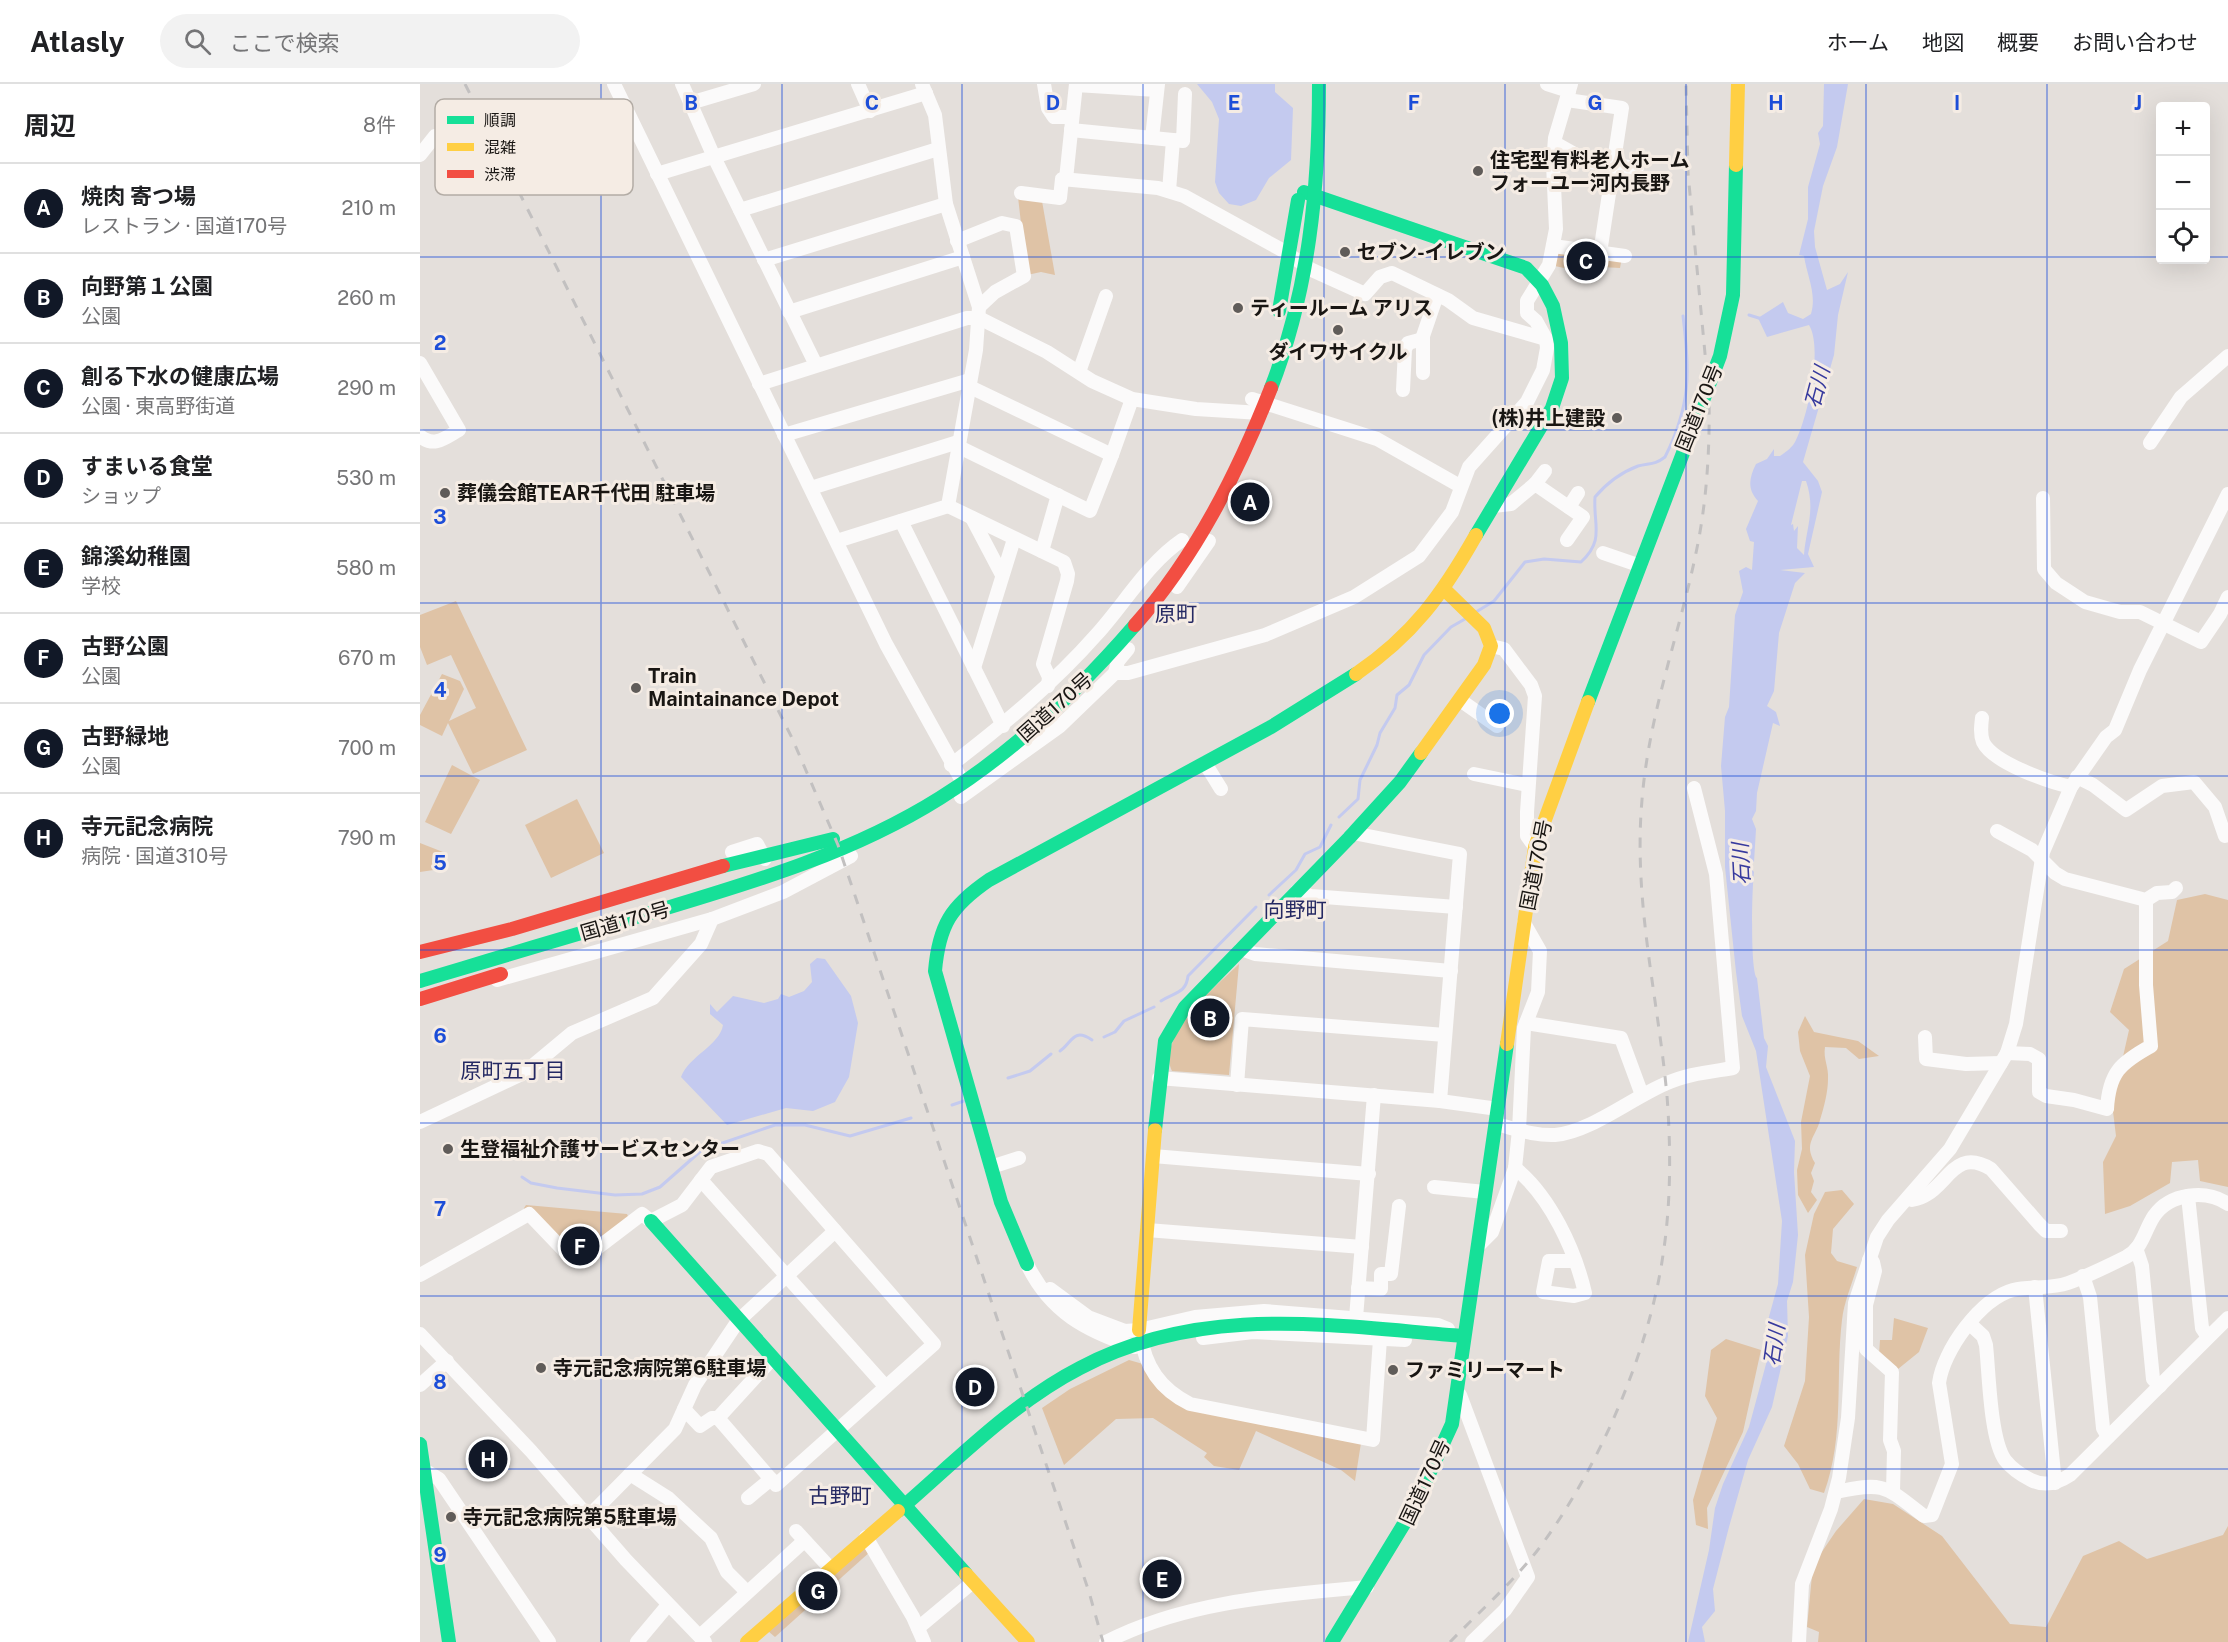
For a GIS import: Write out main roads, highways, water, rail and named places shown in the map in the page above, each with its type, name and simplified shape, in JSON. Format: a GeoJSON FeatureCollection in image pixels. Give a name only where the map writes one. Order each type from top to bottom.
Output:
{"type":"FeatureCollection","features":[{"type":"Feature","properties":{"kind":"main road","name":"国道170号"},"geometry":{"type":"LineString","coordinates":[[948,771],[1010,730],[1050,698],[1074,694],[1156,601],[1204,531],[1240,462],[1276,328],[1290,257],[1300,191],[1306,84]]}},
{"type":"Feature","properties":{"kind":"main road","name":"国道170号"},"geometry":{"type":"LineString","coordinates":[[420,981],[762,880],[858,842],[936,800],[1018,742],[1050,698],[1143,596],[1182,540],[1276,374],[1306,267],[1315,194],[1319,84]]}},
{"type":"Feature","properties":{"kind":"main road","name":"国道170号"},"geometry":{"type":"LineString","coordinates":[[1332,1642],[1416,1509],[1440,1457],[1452,1424],[1535,847],[1638,565],[1720,356],[1733,295],[1738,84]]}},
{"type":"Feature","properties":{"kind":"main road"},"geometry":{"type":"LineString","coordinates":[[1028,1264],[1008,1222],[935,971],[936,945],[946,918],[964,896],[989,880],[1296,714],[1352,679],[1389,651],[1445,590],[1553,408],[1565,365],[1553,307],[1540,280],[1526,268],[1315,194],[1300,191]]}},
{"type":"Feature","properties":{"kind":"main road"},"geometry":{"type":"LineString","coordinates":[[1139,1330],[1159,1078],[1162,1049],[1170,1029],[1185,1007],[1353,833],[1415,763],[1484,665],[1491,646],[1484,628],[1445,590]]}},
{"type":"Feature","properties":{"kind":"main road","name":"国道170号"},"geometry":{"type":"LineString","coordinates":[[420,968],[729,875],[833,839],[865,823]]}},
{"type":"Feature","properties":{"kind":"main road"},"geometry":{"type":"LineString","coordinates":[[420,952],[512,929],[741,861],[833,839]]}},
{"type":"Feature","properties":{"kind":"main road"},"geometry":{"type":"LineString","coordinates":[[420,999],[640,932],[784,882],[858,842]]}},
{"type":"Feature","properties":{"kind":"main road"},"geometry":{"type":"LineString","coordinates":[[651,1221],[835,1430],[1028,1642]]}},
{"type":"Feature","properties":{"kind":"main road"},"geometry":{"type":"LineString","coordinates":[[747,1642],[1010,1414],[1079,1368],[1137,1343],[1239,1323],[1285,1323],[1464,1336]]}},
{"type":"Feature","properties":{"kind":"main road"},"geometry":{"type":"LineString","coordinates":[[420,1444],[449,1642]]}},
{"type":"Feature","properties":{"kind":"water"},"geometry":{"type":"Polygon","coordinates":[[[1197,84],[1275,84],[1275,92],[1293,108],[1291,160],[1269,178],[1256,200],[1241,206],[1229,204],[1219,193],[1215,182],[1219,119],[1212,102],[1197,84]]]}},
{"type":"Feature","properties":{"kind":"water","name":"石川"},"geometry":{"type":"Polygon","coordinates":[[[1824,84],[1848,84],[1837,147],[1823,186],[1814,231],[1815,247],[1827,290],[1840,284],[1848,272],[1838,315],[1834,355],[1803,462],[1818,481],[1822,492],[1808,554],[1814,567],[1780,570],[1805,573],[1795,583],[1779,633],[1774,691],[1767,706],[1776,712],[1780,726],[1773,723],[1757,793],[1756,811],[1752,819],[1756,829],[1754,862],[1750,867],[1754,872],[1753,961],[1764,1038],[1768,1046],[1766,1067],[1795,1141],[1794,1172],[1798,1235],[1793,1282],[1787,1301],[1788,1336],[1772,1407],[1748,1460],[1713,1589],[1715,1611],[1702,1627],[1705,1642],[1688,1642],[1709,1550],[1715,1508],[1723,1484],[1749,1427],[1769,1353],[1767,1324],[1778,1284],[1782,1221],[1756,1051],[1742,1016],[1736,972],[1725,867],[1725,811],[1721,766],[1725,717],[1729,707],[1735,615],[1743,592],[1739,571],[1746,567],[1752,570],[1754,542],[1750,541],[1746,529],[1758,501],[1751,488],[1752,474],[1756,464],[1767,459],[1774,449],[1774,456],[1780,456],[1795,443],[1809,399],[1814,365],[1815,349],[1809,325],[1767,337],[1758,318],[1783,302],[1788,313],[1803,319],[1811,314],[1813,299],[1811,285],[1804,256],[1799,255],[1808,219],[1808,187],[1820,144],[1818,133],[1823,126],[1824,84]],[[1802,481],[1791,525],[1793,524],[1794,531],[1798,526],[1797,548],[1804,555],[1810,510],[1806,481],[1802,481]]]}},
{"type":"Feature","properties":{"kind":"water"},"geometry":{"type":"Polygon","coordinates":[[[817,958],[825,959],[851,996],[858,1023],[849,1077],[835,1102],[813,1111],[786,1108],[727,1125],[681,1077],[691,1063],[711,1045],[721,1032],[723,1025],[710,1014],[710,1004],[717,1012],[733,996],[764,1003],[778,999],[781,994],[789,997],[804,991],[812,982],[810,964],[817,958]]]}},
{"type":"Feature","properties":{"kind":"waterway"},"geometry":{"type":"LineString","coordinates":[[1749,315],[1762,319]]}},
{"type":"Feature","properties":{"kind":"waterway"},"geometry":{"type":"LineString","coordinates":[[1476,612],[1494,601],[1525,562],[1544,559],[1581,562],[1593,546],[1595,539],[1595,497],[1609,483],[1626,472],[1638,466],[1655,463],[1665,457],[1674,438],[1684,404],[1687,354],[1683,316]]}},
{"type":"Feature","properties":{"kind":"waterway"},"geometry":{"type":"LineString","coordinates":[[1339,817],[1358,799],[1360,780],[1377,745],[1380,733],[1395,708],[1397,695],[1409,685],[1424,655],[1451,627],[1465,619]]}},
{"type":"Feature","properties":{"kind":"waterway"},"geometry":{"type":"LineString","coordinates":[[1269,895],[1296,870],[1305,854],[1320,847],[1331,825]]}},
{"type":"Feature","properties":{"kind":"waterway"},"geometry":{"type":"LineString","coordinates":[[1161,1001],[1179,992],[1185,986],[1188,976],[1256,907]]}},
{"type":"Feature","properties":{"kind":"waterway"},"geometry":{"type":"LineString","coordinates":[[1104,1037],[1115,1032],[1124,1021],[1154,1007]]}},
{"type":"Feature","properties":{"kind":"waterway"},"geometry":{"type":"LineString","coordinates":[[1060,1051],[1077,1036],[1086,1036],[1092,1040]]}},
{"type":"Feature","properties":{"kind":"waterway"},"geometry":{"type":"LineString","coordinates":[[1008,1078],[1030,1071],[1051,1054]]}},
{"type":"Feature","properties":{"kind":"waterway"},"geometry":{"type":"LineString","coordinates":[[952,1105],[964,1101]]}},
{"type":"Feature","properties":{"kind":"waterway"},"geometry":{"type":"LineString","coordinates":[[522,1177],[531,1183],[557,1188],[615,1195],[642,1194],[660,1187],[702,1150],[775,1125],[805,1125],[850,1136],[911,1118]]}},
{"type":"Feature","properties":{"kind":"railway"},"geometry":{"type":"LineString","coordinates":[[465,84],[472,99]]}},
{"type":"Feature","properties":{"kind":"railway"},"geometry":{"type":"LineString","coordinates":[[1450,1642],[1537,1551],[1559,1520],[1600,1448],[1633,1371],[1646,1331],[1656,1293],[1666,1236],[1670,1156],[1667,1096],[1644,912],[1640,838],[1642,800],[1651,735],[1697,548],[1707,473],[1709,396],[1688,173],[1686,84]]}},
{"type":"Feature","properties":{"kind":"railway"},"geometry":{"type":"LineString","coordinates":[[520,195],[792,738],[838,845],[1089,1592],[1103,1642]]}},
{"type":"Feature","properties":{"kind":"place","name":"住宅型有料老人ホーム フォーユー河内長野"},"geometry":{"type":"Point","coordinates":[1478,171]}},
{"type":"Feature","properties":{"kind":"place","name":"セブン-イレブン"},"geometry":{"type":"Point","coordinates":[1345,252]}},
{"type":"Feature","properties":{"kind":"place","name":"創る下水の健康広場"},"geometry":{"type":"Point","coordinates":[1586,261]}},
{"type":"Feature","properties":{"kind":"place","name":"ティールーム アリス"},"geometry":{"type":"Point","coordinates":[1238,308]}},
{"type":"Feature","properties":{"kind":"place","name":"ダイワサイクル"},"geometry":{"type":"Point","coordinates":[1338,330]}},
{"type":"Feature","properties":{"kind":"place","name":"(株)井上建設"},"geometry":{"type":"Point","coordinates":[1617,418]}},
{"type":"Feature","properties":{"kind":"place","name":"葬儀会館TEAR千代田 駐車場"},"geometry":{"type":"Point","coordinates":[445,493]}},
{"type":"Feature","properties":{"kind":"place","name":"焼肉 寄つ場"},"geometry":{"type":"Point","coordinates":[1250,502]}},
{"type":"Feature","properties":{"kind":"place","name":"Train Maintainance Depot"},"geometry":{"type":"Point","coordinates":[636,688]}},
{"type":"Feature","properties":{"kind":"place","name":"向野第１公園"},"geometry":{"type":"Point","coordinates":[1210,1018]}},
{"type":"Feature","properties":{"kind":"place","name":"生登福祉介護サービスセンター"},"geometry":{"type":"Point","coordinates":[448,1149]}},
{"type":"Feature","properties":{"kind":"place","name":"古野公園"},"geometry":{"type":"Point","coordinates":[580,1246]}},
{"type":"Feature","properties":{"kind":"place","name":"寺元記念病院第6駐車場"},"geometry":{"type":"Point","coordinates":[541,1368]}},
{"type":"Feature","properties":{"kind":"place","name":"ファミリーマート"},"geometry":{"type":"Point","coordinates":[1393,1370]}},
{"type":"Feature","properties":{"kind":"place","name":"すまいる食堂"},"geometry":{"type":"Point","coordinates":[975,1387]}},
{"type":"Feature","properties":{"kind":"place","name":"寺元記念病院"},"geometry":{"type":"Point","coordinates":[488,1459]}},
{"type":"Feature","properties":{"kind":"place","name":"寺元記念病院第5駐車場"},"geometry":{"type":"Point","coordinates":[451,1517]}},
{"type":"Feature","properties":{"kind":"place","name":"錦溪幼稚園"},"geometry":{"type":"Point","coordinates":[1162,1579]}},
{"type":"Feature","properties":{"kind":"place","name":"古野緑地"},"geometry":{"type":"Point","coordinates":[818,1591]}},
{"type":"Feature","properties":{"kind":"district","name":"原町"},"geometry":{"type":"Point","coordinates":[1176,613]}},
{"type":"Feature","properties":{"kind":"district","name":"向野町"},"geometry":{"type":"Point","coordinates":[1295,909]}},
{"type":"Feature","properties":{"kind":"district","name":"原町五丁目"},"geometry":{"type":"Point","coordinates":[513,1070]}},
{"type":"Feature","properties":{"kind":"district","name":"古野町"},"geometry":{"type":"Point","coordinates":[840,1495]}}]}
